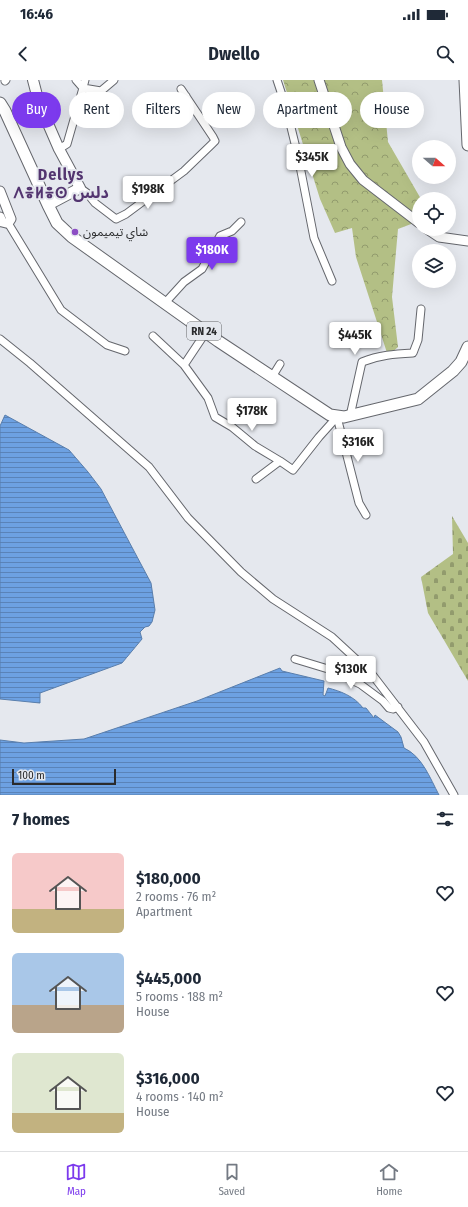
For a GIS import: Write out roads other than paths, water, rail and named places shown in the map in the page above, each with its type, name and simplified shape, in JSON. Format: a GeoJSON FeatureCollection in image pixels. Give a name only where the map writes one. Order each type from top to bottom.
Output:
{"type":"FeatureCollection","features":[{"type":"Feature","properties":{"kind":"main road"},"geometry":{"type":"LineString","coordinates":[[33,80],[38,103],[58,149],[80,188],[48,205]]}},
{"type":"Feature","properties":{"kind":"main road"},"geometry":{"type":"LineString","coordinates":[[465,80],[468,145]]}},
{"type":"Feature","properties":{"kind":"main road","name":"RN 24"},"geometry":{"type":"LineString","coordinates":[[0,103],[5,110],[48,205],[58,223],[72,237],[164,304],[325,412],[337,417]]}},
{"type":"Feature","properties":{"kind":"main road"},"geometry":{"type":"LineString","coordinates":[[337,417],[350,416],[418,399],[453,371],[468,351]]}},
{"type":"Feature","properties":{"kind":"street"},"geometry":{"type":"LineString","coordinates":[[76,80],[83,88],[101,91],[114,80]]}},
{"type":"Feature","properties":{"kind":"street"},"geometry":{"type":"LineString","coordinates":[[58,149],[67,144],[85,80]]}},
{"type":"Feature","properties":{"kind":"street"},"geometry":{"type":"LineString","coordinates":[[277,80],[286,107],[298,156],[314,238],[332,281]]}},
{"type":"Feature","properties":{"kind":"street"},"geometry":{"type":"LineString","coordinates":[[319,80],[341,146],[350,164],[363,180],[412,218]]}},
{"type":"Feature","properties":{"kind":"street"},"geometry":{"type":"LineString","coordinates":[[80,188],[87,193],[95,203],[116,219],[126,214],[184,171],[214,141],[194,109]]}},
{"type":"Feature","properties":{"kind":"street"},"geometry":{"type":"LineString","coordinates":[[0,191],[11,217],[8,223]]}},
{"type":"Feature","properties":{"kind":"street"},"geometry":{"type":"LineString","coordinates":[[0,217],[2,222],[8,223],[61,310],[107,345],[125,351]]}},
{"type":"Feature","properties":{"kind":"street"},"geometry":{"type":"LineString","coordinates":[[164,304],[184,282],[202,269],[220,236],[232,231],[241,222]]}},
{"type":"Feature","properties":{"kind":"street"},"geometry":{"type":"LineString","coordinates":[[438,236],[468,241]]}},
{"type":"Feature","properties":{"kind":"street"},"geometry":{"type":"LineString","coordinates":[[350,416],[362,362],[390,354],[413,353],[418,340],[421,309]]}},
{"type":"Feature","properties":{"kind":"street"},"geometry":{"type":"LineString","coordinates":[[184,365],[206,332]]}},
{"type":"Feature","properties":{"kind":"street"},"geometry":{"type":"LineString","coordinates":[[153,336],[184,365],[208,398],[215,417],[255,446],[293,470],[337,417]]}},
{"type":"Feature","properties":{"kind":"street"},"geometry":{"type":"LineString","coordinates":[[0,340],[30,363],[149,467],[188,518],[241,572],[273,599],[332,637],[371,673],[424,742],[454,795]]}},
{"type":"Feature","properties":{"kind":"street"},"geometry":{"type":"LineString","coordinates":[[272,377],[280,364]]}},
{"type":"Feature","properties":{"kind":"street"},"geometry":{"type":"LineString","coordinates":[[337,417],[359,503],[366,515]]}},
{"type":"Feature","properties":{"kind":"street"},"geometry":{"type":"LineString","coordinates":[[256,479],[280,461]]}},
{"type":"Feature","properties":{"kind":"street"},"geometry":{"type":"LineString","coordinates":[[295,659],[328,669],[360,684],[382,701],[388,708],[394,709],[398,707]]}},
{"type":"Feature","properties":{"kind":"water"},"geometry":{"type":"Polygon","coordinates":[[[5,415],[69,450],[88,472],[101,489],[151,583],[155,610],[152,622],[140,632],[142,639],[122,663],[40,693],[40,703],[0,699],[0,426],[5,415]]]}},
{"type":"Feature","properties":{"kind":"water"},"geometry":{"type":"Polygon","coordinates":[[[280,668],[282,671],[324,681],[323,695],[325,696],[328,688],[347,695],[363,708],[366,708],[374,718],[375,715],[398,732],[404,748],[416,756],[421,762],[439,795],[0,795],[0,740],[24,743],[84,739],[197,701],[280,668]]]}},
{"type":"Feature","properties":{"kind":"place","name":"شاي تيميمون"},"geometry":{"type":"Point","coordinates":[75,232]}},
{"type":"Feature","properties":{"kind":"district","name":"Dellys ⴷⴻⵍⴻⵙ دلس"},"geometry":{"type":"Point","coordinates":[61,183]}}]}
